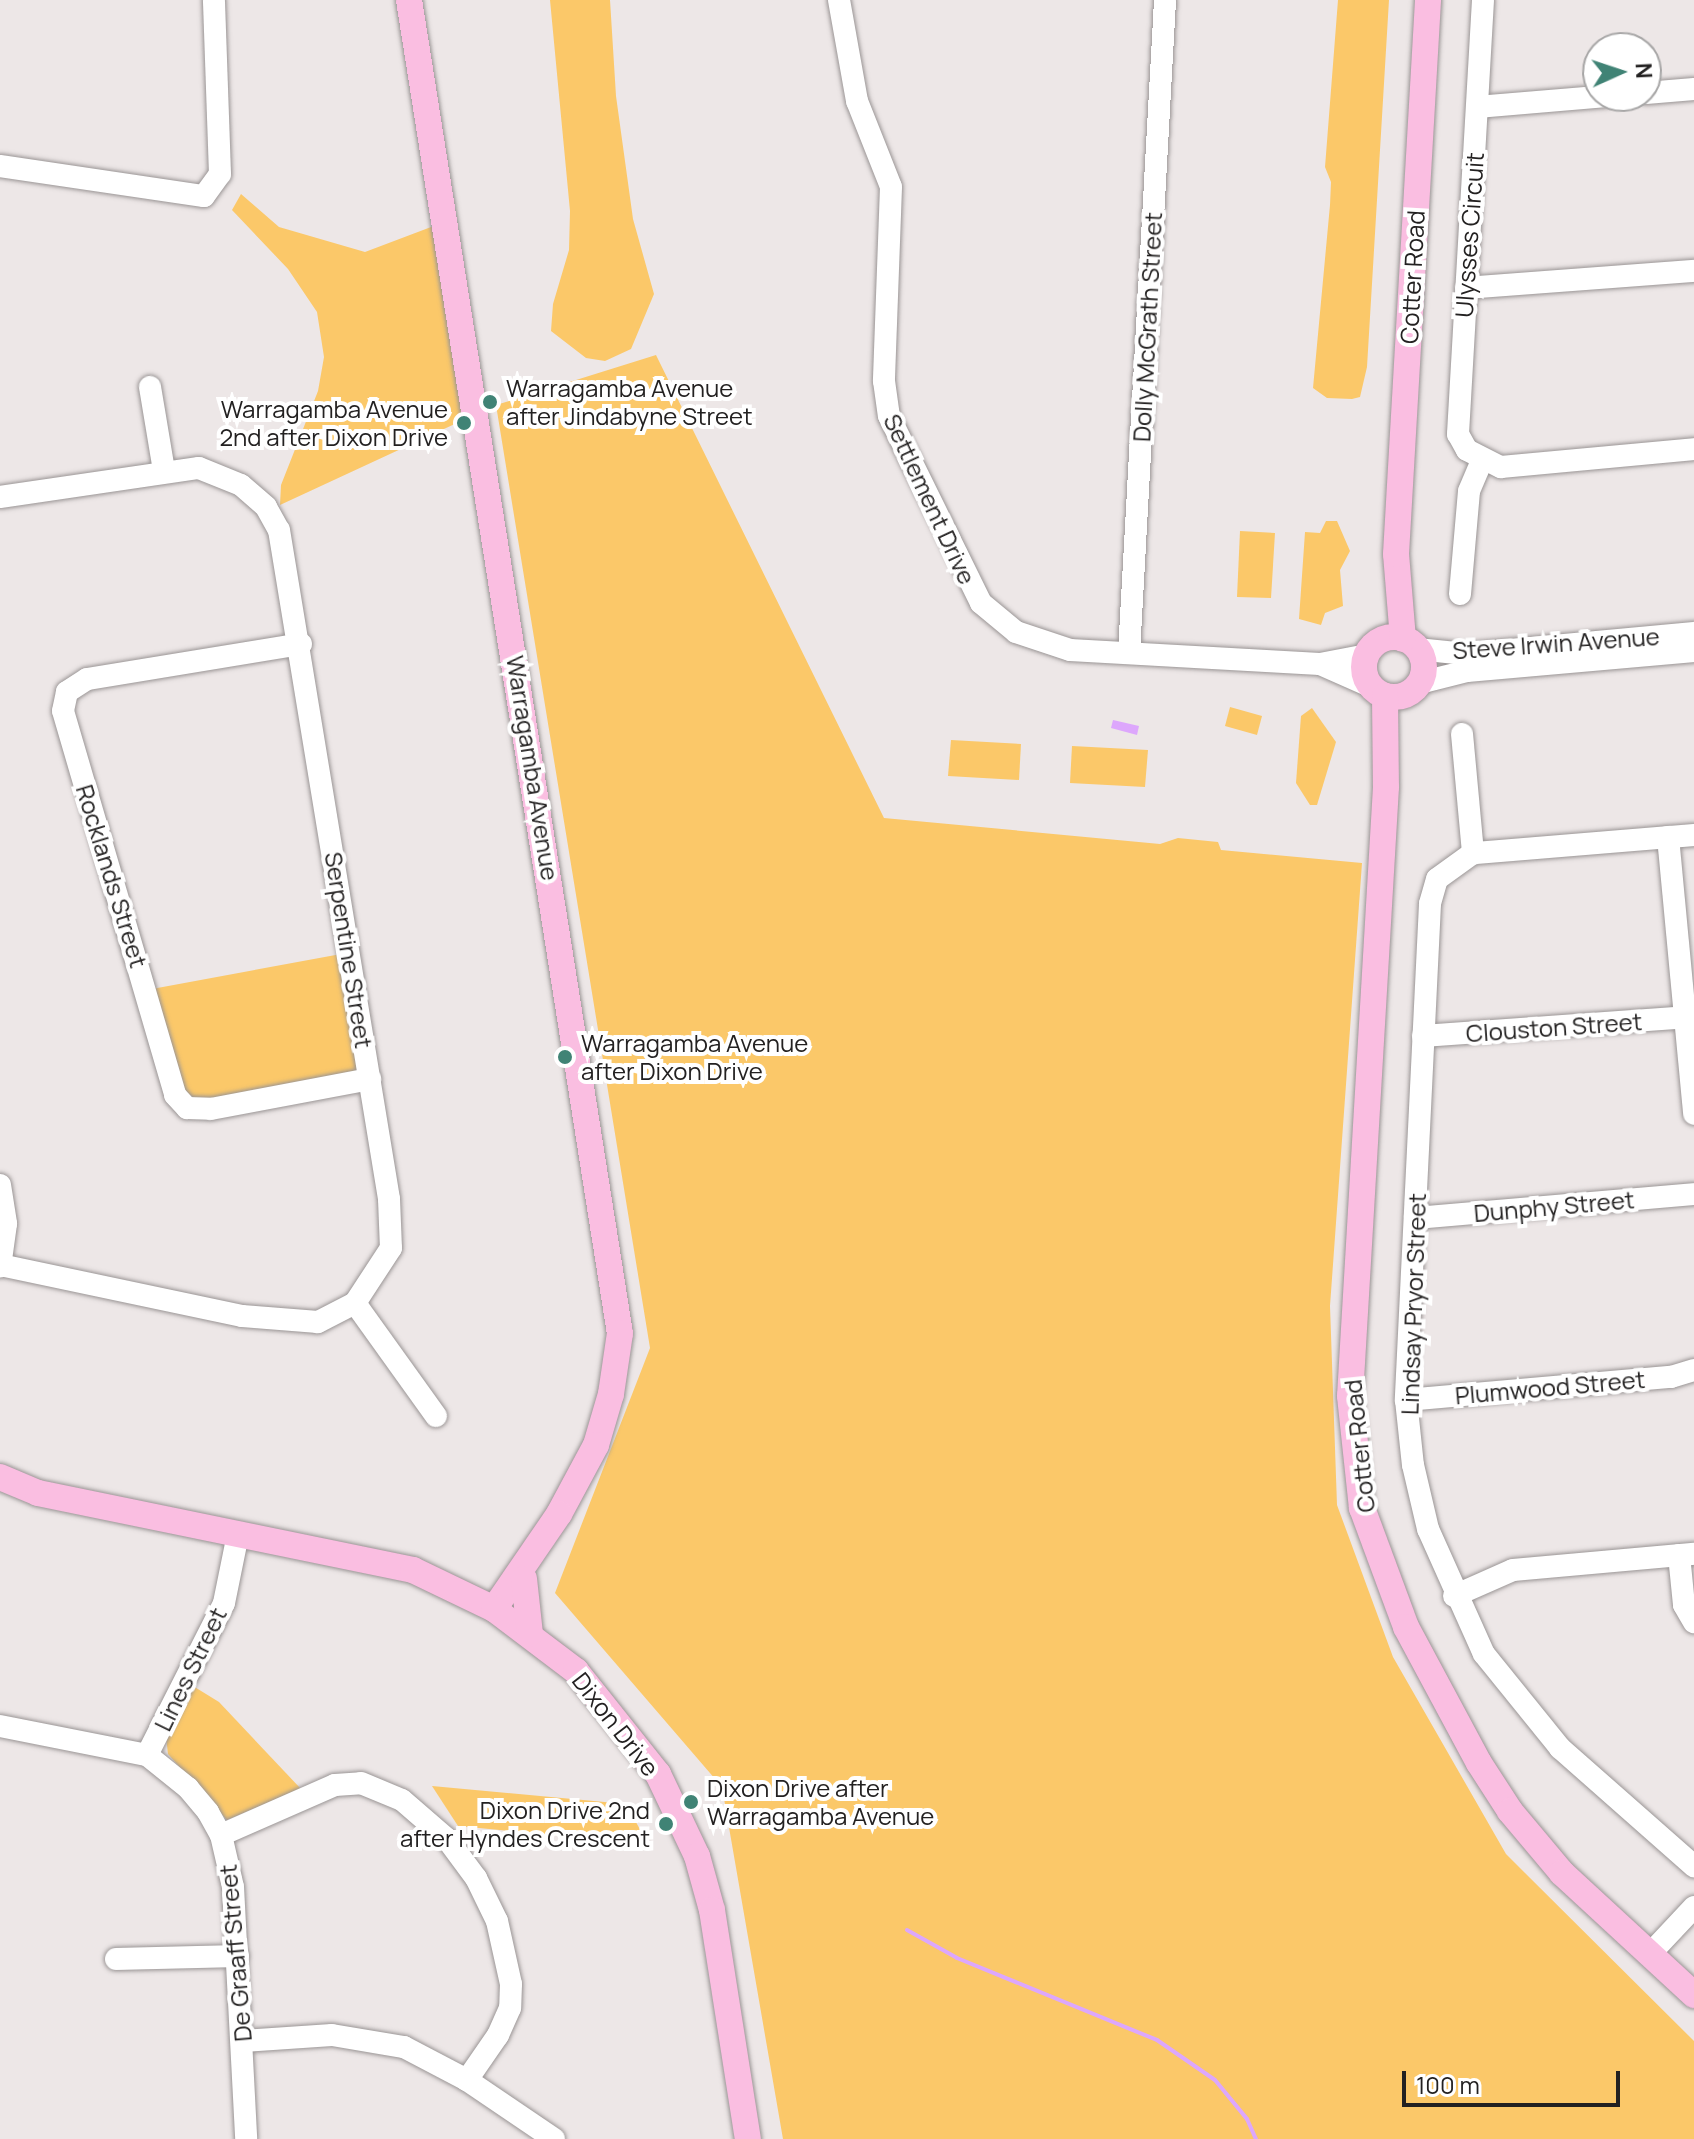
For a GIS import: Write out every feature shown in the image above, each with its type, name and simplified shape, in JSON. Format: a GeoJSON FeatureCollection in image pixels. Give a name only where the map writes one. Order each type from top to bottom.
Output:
{"type":"FeatureCollection","features":[{"type":"Feature","properties":{"kind":"main road","name":"Warragamba Avenue"},"geometry":{"type":"LineString","coordinates":[[409,0],[620,1333],[611,1394],[596,1445],[499,1612]]}},
{"type":"Feature","properties":{"kind":"main road","name":"Cotter Road"},"geometry":{"type":"LineString","coordinates":[[1391,646],[1428,0]]}},
{"type":"Feature","properties":{"kind":"main road"},"geometry":{"type":"LineString","coordinates":[[1391,646],[1423,666],[1396,690],[1364,671],[1391,646]]}},
{"type":"Feature","properties":{"kind":"main road","name":"Cotter Road"},"geometry":{"type":"LineString","coordinates":[[1396,690],[1386,787],[1350,1396],[1362,1508],[1406,1627],[1479,1763],[1562,1873],[1694,1995]]}},
{"type":"Feature","properties":{"kind":"main road","name":"Dixon Drive"},"geometry":{"type":"LineString","coordinates":[[0,1477],[38,1493],[384,1562],[458,1590],[499,1612],[530,1634],[602,1698],[644,1753],[683,1822],[712,1910],[748,2139]]}},
{"type":"Feature","properties":{"kind":"main road"},"geometry":{"type":"LineString","coordinates":[[458,1590],[521,1576],[530,1634]]}},
{"type":"Feature","properties":{"kind":"street"},"geometry":{"type":"LineString","coordinates":[[0,166],[204,196],[220,174],[214,0]]}},
{"type":"Feature","properties":{"kind":"street","name":"Settlement Drive"},"geometry":{"type":"LineString","coordinates":[[839,0],[854,88],[891,187],[884,381],[897,436],[970,587],[992,615],[1049,647],[1320,664],[1396,690]]}},
{"type":"Feature","properties":{"kind":"street","name":"Dolly McGrath Street"},"geometry":{"type":"LineString","coordinates":[[1129,653],[1165,0]]}},
{"type":"Feature","properties":{"kind":"street","name":"Ulysses Circuit"},"geometry":{"type":"LineString","coordinates":[[1482,460],[1467,450],[1458,434],[1483,0]]}},
{"type":"Feature","properties":{"kind":"street"},"geometry":{"type":"LineString","coordinates":[[1662,92],[1694,89]]}},
{"type":"Feature","properties":{"kind":"street"},"geometry":{"type":"LineString","coordinates":[[1477,107],[1582,98]]}},
{"type":"Feature","properties":{"kind":"street"},"geometry":{"type":"LineString","coordinates":[[1466,288],[1694,271]]}},
{"type":"Feature","properties":{"kind":"street"},"geometry":{"type":"LineString","coordinates":[[150,387],[164,471]]}},
{"type":"Feature","properties":{"kind":"street"},"geometry":{"type":"LineString","coordinates":[[1460,594],[1469,491],[1482,460],[1501,467],[1694,449]]}},
{"type":"Feature","properties":{"kind":"street","name":"Serpentine Street"},"geometry":{"type":"LineString","coordinates":[[0,497],[199,468],[241,485],[266,507],[279,530],[301,644],[389,1199],[391,1248],[355,1303],[318,1322],[242,1316],[0,1266]]}},
{"type":"Feature","properties":{"kind":"street","name":"Steve Irwin Avenue"},"geometry":{"type":"LineString","coordinates":[[1391,646],[1466,654],[1694,633]]}},
{"type":"Feature","properties":{"kind":"street","name":"Rocklands Street"},"geometry":{"type":"LineString","coordinates":[[301,644],[87,679],[67,692],[63,711],[175,1095],[187,1108],[211,1109],[370,1079]]}},
{"type":"Feature","properties":{"kind":"street","name":"Settlement Drive"},"geometry":{"type":"LineString","coordinates":[[1320,664],[1391,646]]}},
{"type":"Feature","properties":{"kind":"street","name":"Steve Irwin Avenue"},"geometry":{"type":"LineString","coordinates":[[1396,690],[1467,671],[1694,651]]}},
{"type":"Feature","properties":{"kind":"street"},"geometry":{"type":"LineString","coordinates":[[1462,734],[1473,853],[1694,835]]}},
{"type":"Feature","properties":{"kind":"street"},"geometry":{"type":"LineString","coordinates":[[1668,837],[1694,1114]]}},
{"type":"Feature","properties":{"kind":"street","name":"Lindsay Pryor Street"},"geometry":{"type":"LineString","coordinates":[[1473,853],[1437,879],[1430,904],[1406,1400],[1413,1465],[1428,1529],[1454,1596],[1484,1654],[1522,1705],[1560,1748],[1694,1866]]}},
{"type":"Feature","properties":{"kind":"street","name":"Clouston Street"},"geometry":{"type":"LineString","coordinates":[[1423,1036],[1685,1017]]}},
{"type":"Feature","properties":{"kind":"street"},"geometry":{"type":"LineString","coordinates":[[0,1185],[6,1224],[0,1266]]}},
{"type":"Feature","properties":{"kind":"street","name":"Dunphy Street"},"geometry":{"type":"LineString","coordinates":[[1415,1218],[1694,1194]]}},
{"type":"Feature","properties":{"kind":"street"},"geometry":{"type":"LineString","coordinates":[[355,1303],[436,1416]]}},
{"type":"Feature","properties":{"kind":"street","name":"Plumwood Street"},"geometry":{"type":"LineString","coordinates":[[1406,1400],[1671,1377],[1694,1370]]}},
{"type":"Feature","properties":{"kind":"street","name":"Lines Street"},"geometry":{"type":"LineString","coordinates":[[147,1755],[224,1603],[238,1534]]}},
{"type":"Feature","properties":{"kind":"street"},"geometry":{"type":"LineString","coordinates":[[1454,1596],[1513,1570],[1686,1554],[1684,1605],[1694,1622]]}},
{"type":"Feature","properties":{"kind":"street","name":"De Graaff Street"},"geometry":{"type":"LineString","coordinates":[[0,1726],[147,1755],[188,1788],[221,1835],[233,1887],[246,2139]]}},
{"type":"Feature","properties":{"kind":"street"},"geometry":{"type":"LineString","coordinates":[[221,1835],[335,1785],[361,1783],[402,1800],[447,1839],[476,1878],[497,1921],[510,1969],[510,2008],[467,2080]]}},
{"type":"Feature","properties":{"kind":"street"},"geometry":{"type":"LineString","coordinates":[[1654,1960],[1694,1907]]}},
{"type":"Feature","properties":{"kind":"street"},"geometry":{"type":"LineString","coordinates":[[1654,1960],[1694,1925]]}},
{"type":"Feature","properties":{"kind":"street"},"geometry":{"type":"LineString","coordinates":[[116,1959],[238,1956]]}},
{"type":"Feature","properties":{"kind":"street"},"geometry":{"type":"LineString","coordinates":[[243,2041],[360,2037],[422,2054],[467,2080],[554,2139]]}},
{"type":"Feature","properties":{"kind":"shaded area"},"geometry":{"type":"Polygon","coordinates":[[[550,0],[610,0],[616,96],[633,219],[654,294],[631,349],[605,361],[586,358],[551,331],[553,304],[569,250],[570,211],[550,0]]]}},
{"type":"Feature","properties":{"kind":"shaded area"},"geometry":{"type":"Polygon","coordinates":[[[1338,0],[1389,0],[1367,367],[1360,397],[1352,399],[1327,398],[1313,388],[1330,205],[1331,182],[1325,167],[1338,0]]]}},
{"type":"Feature","properties":{"kind":"shaded area"},"geometry":{"type":"Polygon","coordinates":[[[241,194],[279,227],[365,252],[439,224],[472,416],[280,505],[281,485],[318,391],[324,357],[317,312],[288,269],[232,210],[241,194]]]}},
{"type":"Feature","properties":{"kind":"shaded area"},"geometry":{"type":"Polygon","coordinates":[[[656,355],[884,818],[1160,844],[1178,838],[1218,842],[1221,850],[1362,863],[1330,1306],[1337,1505],[1393,1657],[1506,1854],[1694,2041],[1694,2139],[783,2139],[722,1787],[555,1593],[650,1348],[496,405],[656,355]]]}},
{"type":"Feature","properties":{"kind":"shaded area"},"geometry":{"type":"Polygon","coordinates":[[[1326,521],[1337,521],[1350,551],[1340,570],[1343,606],[1325,613],[1321,625],[1299,619],[1305,532],[1320,533],[1326,521]]]}},
{"type":"Feature","properties":{"kind":"shaded area"},"geometry":{"type":"Polygon","coordinates":[[[1240,531],[1275,533],[1271,598],[1237,597],[1240,531]]]}},
{"type":"Feature","properties":{"kind":"shaded area"},"geometry":{"type":"Polygon","coordinates":[[[1230,707],[1262,716],[1257,735],[1225,726],[1230,707]]]}},
{"type":"Feature","properties":{"kind":"shaded area"},"geometry":{"type":"Polygon","coordinates":[[[1312,708],[1336,742],[1317,805],[1310,805],[1296,783],[1301,716],[1312,708]]]}},
{"type":"Feature","properties":{"kind":"shaded area"},"geometry":{"type":"Polygon","coordinates":[[[1113,720],[1139,726],[1137,735],[1111,728],[1113,720]]]}},
{"type":"Feature","properties":{"kind":"shaded area"},"geometry":{"type":"Polygon","coordinates":[[[951,740],[1021,744],[1019,780],[948,776],[951,740]]]}},
{"type":"Feature","properties":{"kind":"shaded area"},"geometry":{"type":"Polygon","coordinates":[[[1072,746],[1148,750],[1145,787],[1070,783],[1072,746]]]}},
{"type":"Feature","properties":{"kind":"shaded area"},"geometry":{"type":"Polygon","coordinates":[[[341,954],[359,1063],[355,1074],[201,1102],[180,1089],[152,989],[341,954]]]}},
{"type":"Feature","properties":{"kind":"shaded area"},"geometry":{"type":"Polygon","coordinates":[[[193,1686],[219,1702],[301,1789],[227,1820],[168,1754],[166,1737],[193,1686]]]}},
{"type":"Feature","properties":{"kind":"shaded area"},"geometry":{"type":"Polygon","coordinates":[[[432,1786],[626,1804],[648,1844],[458,1826],[432,1786]]]}},
{"type":"Feature","properties":{"kind":"waterway"},"geometry":{"type":"LineString","coordinates":[[907,1930],[957,1958],[1157,2040],[1215,2080],[1247,2119],[1256,2139]]}},
{"type":"Feature","properties":{"kind":"place","name":"Warragamba Avenue after Jindabyne Street"},"geometry":{"type":"Point","coordinates":[490,402]}},
{"type":"Feature","properties":{"kind":"place","name":"Warragamba Avenue 2nd after Dixon Drive"},"geometry":{"type":"Point","coordinates":[464,423]}},
{"type":"Feature","properties":{"kind":"place","name":"Warragamba Avenue after Dixon Drive"},"geometry":{"type":"Point","coordinates":[565,1057]}},
{"type":"Feature","properties":{"kind":"place","name":"Dixon Drive after Warragamba Avenue"},"geometry":{"type":"Point","coordinates":[691,1802]}},
{"type":"Feature","properties":{"kind":"place","name":"Dixon Drive 2nd after Hyndes Crescent"},"geometry":{"type":"Point","coordinates":[666,1824]}}]}
